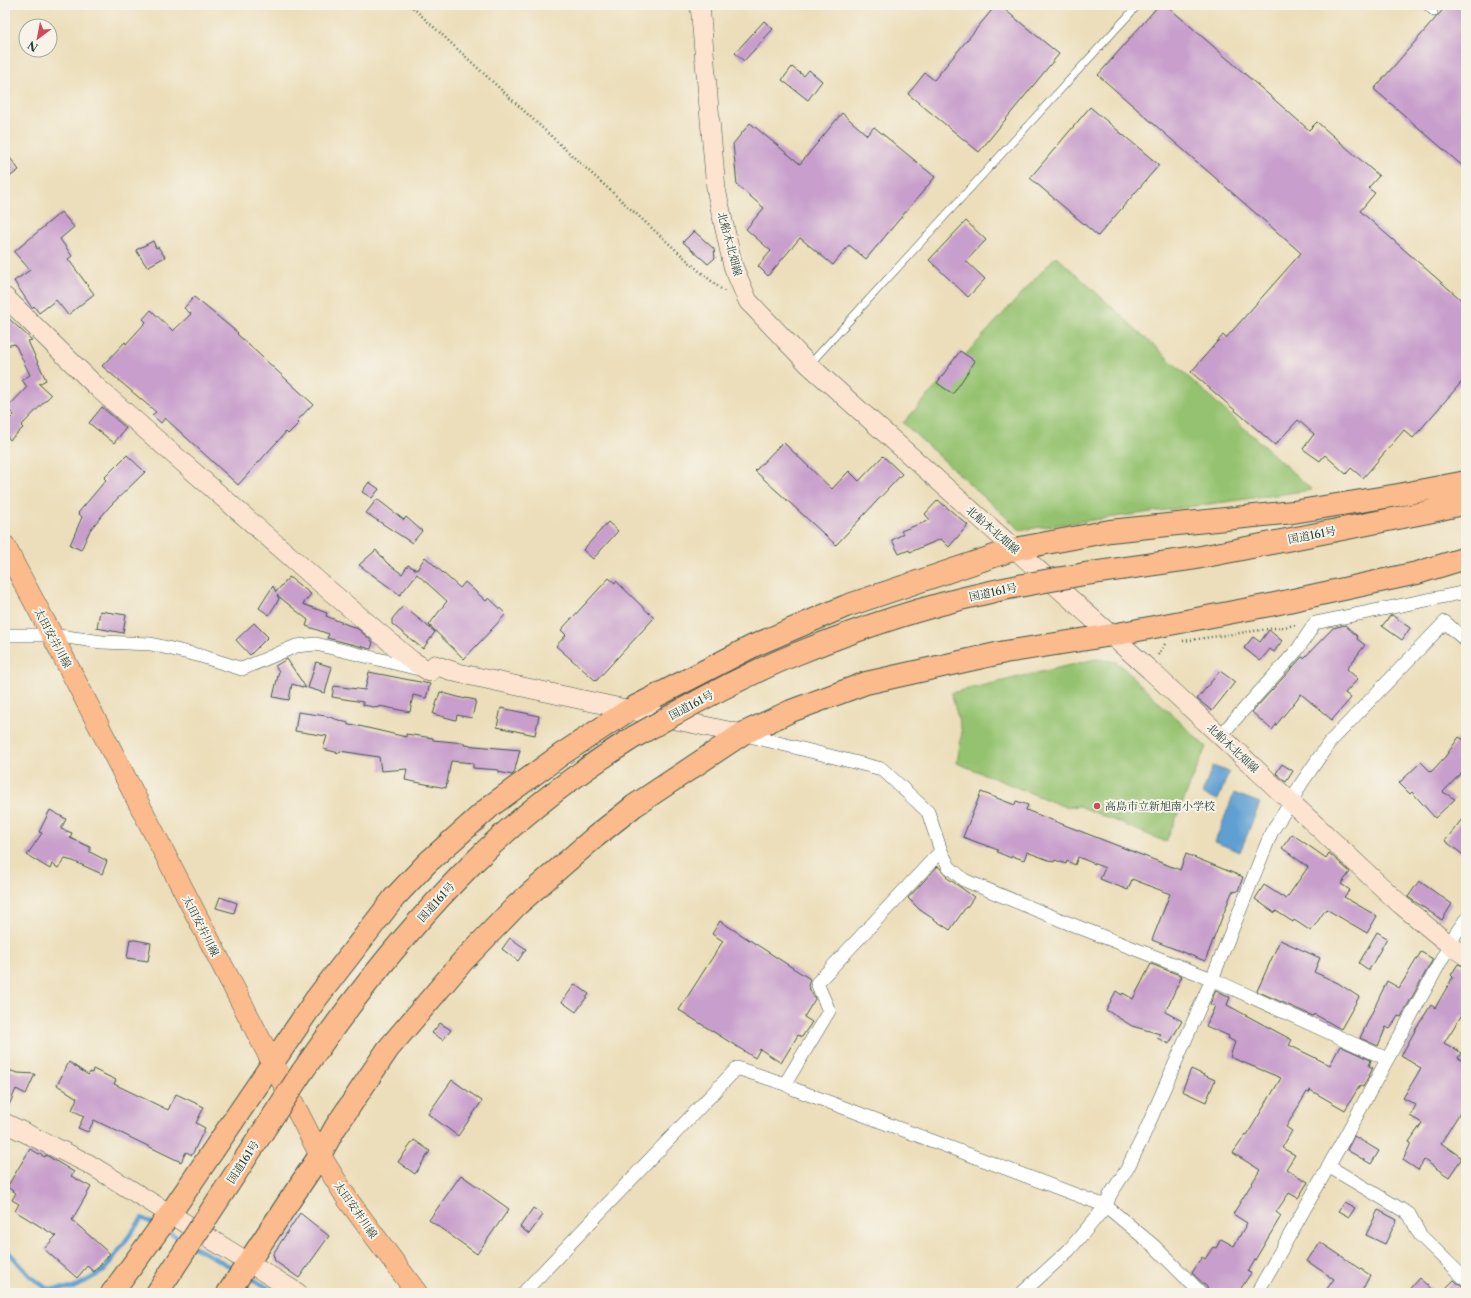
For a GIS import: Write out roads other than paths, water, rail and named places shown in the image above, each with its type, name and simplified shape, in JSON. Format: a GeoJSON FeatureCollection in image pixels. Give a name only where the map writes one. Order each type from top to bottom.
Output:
{"type":"FeatureCollection","features":[{"type":"Feature","properties":{"kind":"highway"},"geometry":{"type":"LineString","coordinates":[[112,1293],[170,1214],[316,999],[360,940],[394,898],[427,863],[497,801],[562,754],[629,710],[753,646],[846,606],[1015,549],[1110,531],[1293,512],[1466,482]]}},
{"type":"Feature","properties":{"kind":"highway","name":"国道161号"},"geometry":{"type":"LineString","coordinates":[[163,1283],[302,1072],[354,1001],[440,898],[474,861],[543,801],[571,779],[634,737],[694,702],[795,654],[848,634],[904,616],[986,593],[1085,574],[1196,558],[1428,512],[1466,503]]}},
{"type":"Feature","properties":{"kind":"highway"},"geometry":{"type":"LineString","coordinates":[[228,1293],[320,1155],[388,1049],[463,961],[517,905],[595,837],[634,806],[742,734],[791,711],[866,683],[1005,652],[1112,635],[1270,605],[1418,573],[1466,558]]}},
{"type":"Feature","properties":{"kind":"main road","name":"北船木北畑線"},"geometry":{"type":"LineString","coordinates":[[700,5],[716,189],[733,266],[748,301],[809,365],[1112,635],[1400,904],[1458,951]]}},
{"type":"Feature","properties":{"kind":"main road"},"geometry":{"type":"LineString","coordinates":[[5,297],[99,389],[317,580],[411,660],[430,672],[435,665],[458,673],[742,734]]}},
{"type":"Feature","properties":{"kind":"main road","name":"太田安井川線"},"geometry":{"type":"LineString","coordinates":[[5,546],[320,1155],[348,1200],[417,1293]]}},
{"type":"Feature","properties":{"kind":"main road"},"geometry":{"type":"LineString","coordinates":[[5,1123],[89,1164],[298,1293]]}},
{"type":"Feature","properties":{"kind":"street"},"geometry":{"type":"LineString","coordinates":[[1220,736],[1298,649],[1315,623],[1466,592]]}},
{"type":"Feature","properties":{"kind":"street"},"geometry":{"type":"LineString","coordinates":[[1022,1293],[1069,1250],[1106,1206],[1110,1195],[1127,1169],[1142,1139],[1212,979],[1272,831],[1301,784],[1329,743],[1445,622],[1466,641]]}},
{"type":"Feature","properties":{"kind":"street"},"geometry":{"type":"LineString","coordinates":[[5,635],[52,635],[102,642],[151,644],[201,656],[242,669],[296,646],[316,644],[430,672]]}},
{"type":"Feature","properties":{"kind":"street"},"geometry":{"type":"LineString","coordinates":[[742,734],[882,769],[928,812],[941,851],[949,867],[964,880],[1070,924],[1212,979],[1387,1059]]}},
{"type":"Feature","properties":{"kind":"street"},"geometry":{"type":"LineString","coordinates":[[785,1084],[829,1011],[817,984],[941,851]]}},
{"type":"Feature","properties":{"kind":"street"},"geometry":{"type":"LineString","coordinates":[[1258,1293],[1387,1059],[1458,951],[1456,933],[1466,918]]}},
{"type":"Feature","properties":{"kind":"street"},"geometry":{"type":"LineString","coordinates":[[523,1293],[737,1068],[785,1084],[801,1092],[1106,1206],[1154,1246],[1201,1293]]}},
{"type":"Feature","properties":{"kind":"street"},"geometry":{"type":"LineString","coordinates":[[1328,1166],[1409,1214],[1420,1235],[1466,1280]]}},
{"type":"Feature","properties":{"kind":"lane"},"geometry":{"type":"LineString","coordinates":[[809,365],[1138,5]]}},
{"type":"Feature","properties":{"kind":"lane"},"geometry":{"type":"LineString","coordinates":[[1425,5],[1434,13]]}},
{"type":"Feature","properties":{"kind":"water"},"geometry":{"type":"Polygon","coordinates":[[[1213,766],[1229,772],[1218,800],[1202,794],[1213,766]]]}},
{"type":"Feature","properties":{"kind":"water"},"geometry":{"type":"Polygon","coordinates":[[[1234,793],[1260,803],[1240,852],[1215,842],[1234,793]]]}},
{"type":"Feature","properties":{"kind":"waterway"},"geometry":{"type":"LineString","coordinates":[[5,1248],[30,1276],[46,1288],[73,1288],[104,1271],[142,1218],[155,1225]]}},
{"type":"Feature","properties":{"kind":"waterway"},"geometry":{"type":"LineString","coordinates":[[165,1230],[184,1241]]}},
{"type":"Feature","properties":{"kind":"waterway"},"geometry":{"type":"LineString","coordinates":[[194,1247],[237,1270]]}},
{"type":"Feature","properties":{"kind":"waterway"},"geometry":{"type":"LineString","coordinates":[[247,1276],[277,1293]]}},
{"type":"Feature","properties":{"kind":"place","name":"高島市立新旭南小学校"},"geometry":{"type":"Point","coordinates":[1097,806]}}]}
